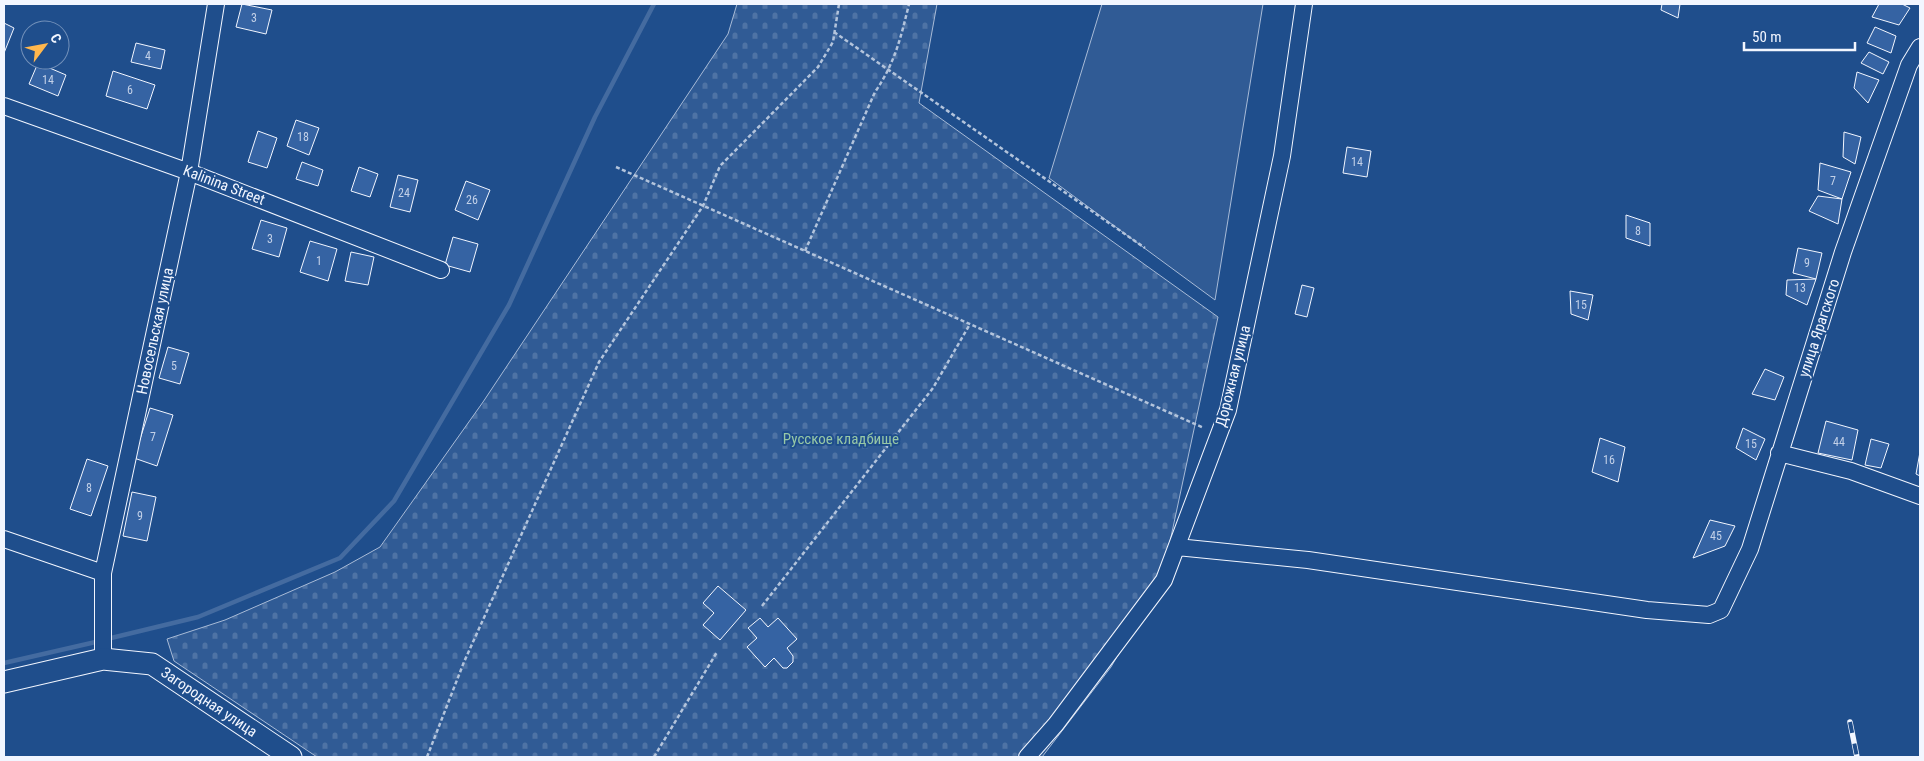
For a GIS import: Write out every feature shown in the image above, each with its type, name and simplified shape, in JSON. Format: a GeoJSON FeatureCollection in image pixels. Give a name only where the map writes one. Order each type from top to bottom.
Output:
{"type":"FeatureCollection","features":[{"type":"Feature","properties":{"kind":"main road","name":"Загородная улица"},"geometry":{"type":"LineString","coordinates":[[4,682],[103,659],[152,664],[291,757]]}},
{"type":"Feature","properties":{"kind":"street","name":"Новосельская улица"},"geometry":{"type":"LineString","coordinates":[[103,659],[103,573],[189,172],[216,4]]}},
{"type":"Feature","properties":{"kind":"street","name":"Дорожная улица"},"geometry":{"type":"LineString","coordinates":[[1027,757],[1056,724],[1164,580],[1228,410],[1282,156],[1304,4]]}},
{"type":"Feature","properties":{"kind":"street","name":"улица Ярагского"},"geometry":{"type":"LineString","coordinates":[[1177,546],[1308,560],[1647,610],[1709,615],[1721,610],[1750,549],[1846,243],[1909,64],[1920,48]]}},
{"type":"Feature","properties":{"kind":"street","name":"Kalinina Street"},"geometry":{"type":"LineString","coordinates":[[4,106],[189,172],[442,270]]}},
{"type":"Feature","properties":{"kind":"street"},"geometry":{"type":"LineString","coordinates":[[1779,453],[1851,471],[1920,496]]}},
{"type":"Feature","properties":{"kind":"street"},"geometry":{"type":"LineString","coordinates":[[4,539],[103,573]]}},
{"type":"Feature","properties":{"kind":"path"},"geometry":{"type":"LineString","coordinates":[[426,757],[464,662],[599,362],[704,206],[720,166],[818,66],[832,42],[839,4]]}},
{"type":"Feature","properties":{"kind":"path"},"geometry":{"type":"LineString","coordinates":[[805,251],[875,92],[890,71],[909,4]]}},
{"type":"Feature","properties":{"kind":"path"},"geometry":{"type":"LineString","coordinates":[[834,32],[1145,248]]}},
{"type":"Feature","properties":{"kind":"path"},"geometry":{"type":"LineString","coordinates":[[616,167],[1219,434]]}},
{"type":"Feature","properties":{"kind":"path"},"geometry":{"type":"LineString","coordinates":[[762,606],[933,388],[970,324]]}},
{"type":"Feature","properties":{"kind":"path"},"geometry":{"type":"LineString","coordinates":[[654,757],[717,652]]}},
{"type":"Feature","properties":{"kind":"green space","name":"Русское кладбище"},"geometry":{"type":"Polygon","coordinates":[[[737,4],[937,4],[919,103],[1218,317],[1162,579],[1111,667],[1042,757],[317,757],[174,661],[167,639],[225,620],[335,572],[380,547],[483,402],[728,34],[737,4]]]}},
{"type":"Feature","properties":{"kind":"shaded area"},"geometry":{"type":"Polygon","coordinates":[[[1102,4],[1263,4],[1215,300],[1049,178],[1102,4]]]}},
{"type":"Feature","properties":{"kind":"building"},"geometry":{"type":"Polygon","coordinates":[[[242,4],[272,10],[266,34],[236,27],[242,4]]]}},
{"type":"Feature","properties":{"kind":"building"},"geometry":{"type":"Polygon","coordinates":[[[1662,4],[1680,4],[1678,18],[1661,10],[1662,4]]]}},
{"type":"Feature","properties":{"kind":"building"},"geometry":{"type":"Polygon","coordinates":[[[1879,4],[1902,4],[1910,8],[1899,25],[1872,17],[1879,4]]]}},
{"type":"Feature","properties":{"kind":"building"},"geometry":{"type":"Polygon","coordinates":[[[4,23],[14,28],[4,53],[4,23]]]}},
{"type":"Feature","properties":{"kind":"building"},"geometry":{"type":"Polygon","coordinates":[[[1875,27],[1896,36],[1891,53],[1867,43],[1875,27]]]}},
{"type":"Feature","properties":{"kind":"building"},"geometry":{"type":"Polygon","coordinates":[[[136,43],[165,50],[161,69],[131,62],[136,43]]]}},
{"type":"Feature","properties":{"kind":"building"},"geometry":{"type":"Polygon","coordinates":[[[1869,52],[1889,62],[1883,74],[1861,63],[1869,52]]]}},
{"type":"Feature","properties":{"kind":"building"},"geometry":{"type":"Polygon","coordinates":[[[35,70],[54,70],[66,75],[58,96],[29,84],[35,70]]]}},
{"type":"Feature","properties":{"kind":"building"},"geometry":{"type":"Polygon","coordinates":[[[113,71],[155,85],[147,109],[106,96],[113,71]]]}},
{"type":"Feature","properties":{"kind":"building"},"geometry":{"type":"Polygon","coordinates":[[[1857,72],[1879,80],[1868,103],[1854,88],[1857,72]]]}},
{"type":"Feature","properties":{"kind":"building"},"geometry":{"type":"Polygon","coordinates":[[[296,120],[319,128],[309,155],[287,146],[296,120]]]}},
{"type":"Feature","properties":{"kind":"building"},"geometry":{"type":"Polygon","coordinates":[[[258,131],[277,138],[267,168],[248,162],[258,131]]]}},
{"type":"Feature","properties":{"kind":"building"},"geometry":{"type":"Polygon","coordinates":[[[1844,132],[1861,137],[1855,164],[1843,157],[1844,132]]]}},
{"type":"Feature","properties":{"kind":"building"},"geometry":{"type":"Polygon","coordinates":[[[1347,147],[1371,151],[1367,177],[1343,173],[1347,147]]]}},
{"type":"Feature","properties":{"kind":"building"},"geometry":{"type":"Polygon","coordinates":[[[302,162],[323,170],[318,186],[296,179],[302,162]]]}},
{"type":"Feature","properties":{"kind":"building"},"geometry":{"type":"Polygon","coordinates":[[[1820,163],[1851,172],[1842,199],[1818,190],[1820,163]]]}},
{"type":"Feature","properties":{"kind":"building"},"geometry":{"type":"Polygon","coordinates":[[[359,167],[378,174],[370,197],[351,191],[359,167]]]}},
{"type":"Feature","properties":{"kind":"building"},"geometry":{"type":"Polygon","coordinates":[[[398,175],[418,180],[410,212],[390,207],[398,175]]]}},
{"type":"Feature","properties":{"kind":"building"},"geometry":{"type":"Polygon","coordinates":[[[466,181],[490,190],[478,220],[455,210],[466,181]]]}},
{"type":"Feature","properties":{"kind":"building"},"geometry":{"type":"Polygon","coordinates":[[[1818,196],[1842,199],[1838,224],[1809,211],[1818,196]]]}},
{"type":"Feature","properties":{"kind":"building"},"geometry":{"type":"Polygon","coordinates":[[[1626,215],[1650,223],[1650,246],[1626,238],[1626,215]]]}},
{"type":"Feature","properties":{"kind":"building"},"geometry":{"type":"Polygon","coordinates":[[[261,220],[287,228],[279,257],[252,249],[261,220]]]}},
{"type":"Feature","properties":{"kind":"building"},"geometry":{"type":"Polygon","coordinates":[[[453,237],[478,244],[470,272],[445,265],[453,237]]]}},
{"type":"Feature","properties":{"kind":"building"},"geometry":{"type":"Polygon","coordinates":[[[310,241],[337,249],[328,281],[300,272],[310,241]]]}},
{"type":"Feature","properties":{"kind":"building"},"geometry":{"type":"Polygon","coordinates":[[[1798,248],[1822,253],[1816,279],[1793,273],[1798,248]]]}},
{"type":"Feature","properties":{"kind":"building"},"geometry":{"type":"Polygon","coordinates":[[[351,252],[374,257],[368,285],[345,281],[351,252]]]}},
{"type":"Feature","properties":{"kind":"building"},"geometry":{"type":"Polygon","coordinates":[[[1816,279],[1807,305],[1786,295],[1787,280],[1816,279]]]}},
{"type":"Feature","properties":{"kind":"building"},"geometry":{"type":"Polygon","coordinates":[[[1302,285],[1314,288],[1307,317],[1295,314],[1302,285]]]}},
{"type":"Feature","properties":{"kind":"building"},"geometry":{"type":"Polygon","coordinates":[[[1570,291],[1593,295],[1588,320],[1571,314],[1570,291]]]}},
{"type":"Feature","properties":{"kind":"building"},"geometry":{"type":"Polygon","coordinates":[[[168,347],[189,353],[180,384],[159,378],[168,347]]]}},
{"type":"Feature","properties":{"kind":"building"},"geometry":{"type":"Polygon","coordinates":[[[1765,369],[1784,377],[1775,400],[1752,394],[1765,369]]]}},
{"type":"Feature","properties":{"kind":"building"},"geometry":{"type":"Polygon","coordinates":[[[150,408],[173,415],[157,466],[134,458],[150,408]]]}},
{"type":"Feature","properties":{"kind":"building"},"geometry":{"type":"Polygon","coordinates":[[[1826,421],[1858,430],[1852,460],[1818,453],[1826,421]]]}},
{"type":"Feature","properties":{"kind":"building"},"geometry":{"type":"Polygon","coordinates":[[[1743,428],[1765,439],[1756,460],[1736,448],[1743,428]]]}},
{"type":"Feature","properties":{"kind":"building"},"geometry":{"type":"Polygon","coordinates":[[[1600,438],[1625,447],[1618,482],[1592,472],[1600,438]]]}},
{"type":"Feature","properties":{"kind":"building"},"geometry":{"type":"Polygon","coordinates":[[[1871,439],[1889,444],[1881,468],[1865,465],[1871,439]]]}},
{"type":"Feature","properties":{"kind":"building"},"geometry":{"type":"Polygon","coordinates":[[[1920,452],[1920,476],[1916,474],[1920,452]]]}},
{"type":"Feature","properties":{"kind":"building"},"geometry":{"type":"Polygon","coordinates":[[[87,459],[108,466],[91,516],[70,509],[87,459]]]}},
{"type":"Feature","properties":{"kind":"building"},"geometry":{"type":"Polygon","coordinates":[[[132,492],[156,497],[147,541],[123,536],[132,492]]]}},
{"type":"Feature","properties":{"kind":"building"},"geometry":{"type":"Polygon","coordinates":[[[1710,520],[1735,526],[1725,546],[1693,558],[1710,520]]]}},
{"type":"Feature","properties":{"kind":"building"},"geometry":{"type":"Polygon","coordinates":[[[718,586],[746,610],[720,640],[703,625],[714,613],[703,603],[718,586]]]}},
{"type":"Feature","properties":{"kind":"building"},"geometry":{"type":"Polygon","coordinates":[[[760,618],[768,627],[778,618],[797,639],[787,648],[793,656],[793,662],[787,668],[783,668],[774,658],[765,667],[747,647],[757,638],[748,628],[760,618]]]}},
{"type":"Feature","properties":{"kind":"waterway"},"geometry":{"type":"LineString","coordinates":[[107,639],[198,617],[340,558],[394,501],[509,305],[595,117],[654,4]]}},
{"type":"Feature","properties":{"kind":"waterway"},"geometry":{"type":"LineString","coordinates":[[4,663],[100,641]]}},
{"type":"Feature","properties":{"kind":"railway"},"geometry":{"type":"LineString","coordinates":[[1850,722],[1857,757]]}}]}
